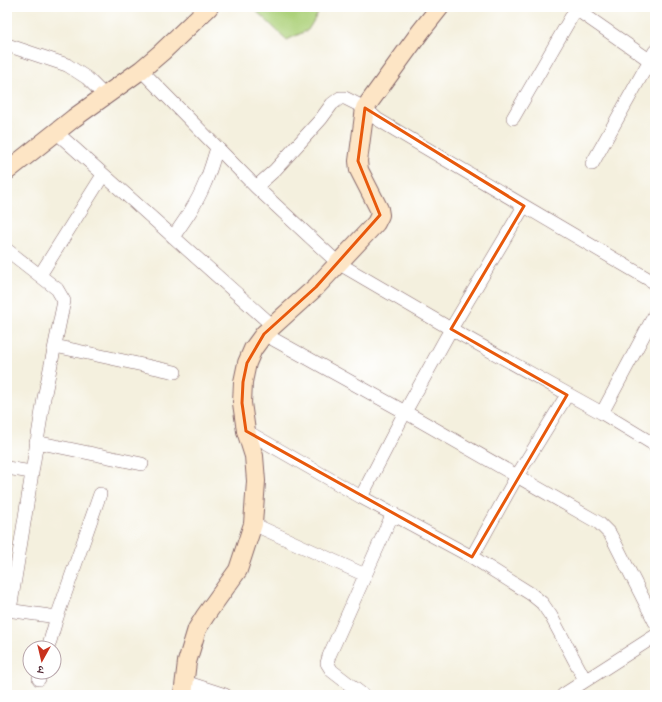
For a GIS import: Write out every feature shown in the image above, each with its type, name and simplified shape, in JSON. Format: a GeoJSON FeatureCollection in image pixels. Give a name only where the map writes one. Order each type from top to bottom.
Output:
{"type":"FeatureCollection","features":[{"type":"Feature","properties":{"kind":"street"},"geometry":{"type":"LineString","coordinates":[[7,171],[56,132],[141,70],[209,7]]}},
{"type":"Feature","properties":{"kind":"street"},"geometry":{"type":"LineString","coordinates":[[225,695],[184,688],[187,662],[197,629],[238,570],[253,524],[256,481],[254,456],[246,431],[242,403],[243,382],[247,363],[253,349],[269,330],[296,306],[338,264],[376,223],[380,215],[379,209],[359,170],[358,161],[365,108],[420,30],[440,7]]}},
{"type":"Feature","properties":{"kind":"street"},"geometry":{"type":"LineString","coordinates":[[513,118],[575,8],[653,59],[592,164]]}},
{"type":"Feature","properties":{"kind":"street"},"geometry":{"type":"LineString","coordinates":[[7,45],[67,65],[87,78],[105,96]]}},
{"type":"Feature","properties":{"kind":"street"},"geometry":{"type":"LineString","coordinates":[[141,70],[256,187],[338,264],[602,413],[655,445]]}},
{"type":"Feature","properties":{"kind":"street"},"geometry":{"type":"LineString","coordinates":[[256,187],[275,170],[337,100],[345,98],[365,108],[377,119],[655,283]]}},
{"type":"Feature","properties":{"kind":"street"},"geometry":{"type":"LineString","coordinates":[[56,132],[173,237],[269,330],[405,412],[599,524],[610,534],[655,622]]}},
{"type":"Feature","properties":{"kind":"street"},"geometry":{"type":"LineString","coordinates":[[173,237],[200,196],[217,148]]}},
{"type":"Feature","properties":{"kind":"street"},"geometry":{"type":"LineString","coordinates":[[40,274],[103,175]]}},
{"type":"Feature","properties":{"kind":"street"},"geometry":{"type":"LineString","coordinates":[[361,497],[405,412],[451,329],[524,206]]}},
{"type":"Feature","properties":{"kind":"street"},"geometry":{"type":"LineString","coordinates":[[7,250],[28,268],[40,274],[57,289],[62,295],[64,301],[12,561],[8,610],[57,617]]}},
{"type":"Feature","properties":{"kind":"street"},"geometry":{"type":"LineString","coordinates":[[602,413],[655,314]]}},
{"type":"Feature","properties":{"kind":"street"},"geometry":{"type":"LineString","coordinates":[[54,346],[175,372]]}},
{"type":"Feature","properties":{"kind":"street"},"geometry":{"type":"LineString","coordinates":[[472,557],[517,476],[567,394]]}},
{"type":"Feature","properties":{"kind":"street"},"geometry":{"type":"LineString","coordinates":[[246,431],[518,584],[542,603],[551,616],[585,680]]}},
{"type":"Feature","properties":{"kind":"street"},"geometry":{"type":"LineString","coordinates":[[36,442],[142,464]]}},
{"type":"Feature","properties":{"kind":"street"},"geometry":{"type":"LineString","coordinates":[[7,468],[31,472]]}},
{"type":"Feature","properties":{"kind":"street"},"geometry":{"type":"LineString","coordinates":[[50,640],[100,494]]}},
{"type":"Feature","properties":{"kind":"street"},"geometry":{"type":"LineString","coordinates":[[363,695],[332,671],[328,663],[329,656],[393,514]]}},
{"type":"Feature","properties":{"kind":"street"},"geometry":{"type":"LineString","coordinates":[[253,524],[365,575]]}},
{"type":"Feature","properties":{"kind":"street"},"geometry":{"type":"LineString","coordinates":[[563,695],[655,636]]}},
{"type":"Feature","properties":{"kind":"highlighted area"},"geometry":{"type":"Polygon","coordinates":[[[365,108],[524,206],[451,329],[567,395],[472,557],[246,431],[242,403],[243,382],[247,363],[264,334],[316,287],[380,215],[358,161],[365,108]]]}},
{"type":"Feature","properties":{"kind":"green space"},"geometry":{"type":"Polygon","coordinates":[[[252,7],[322,7],[308,30],[287,40],[252,7]]]}}]}
